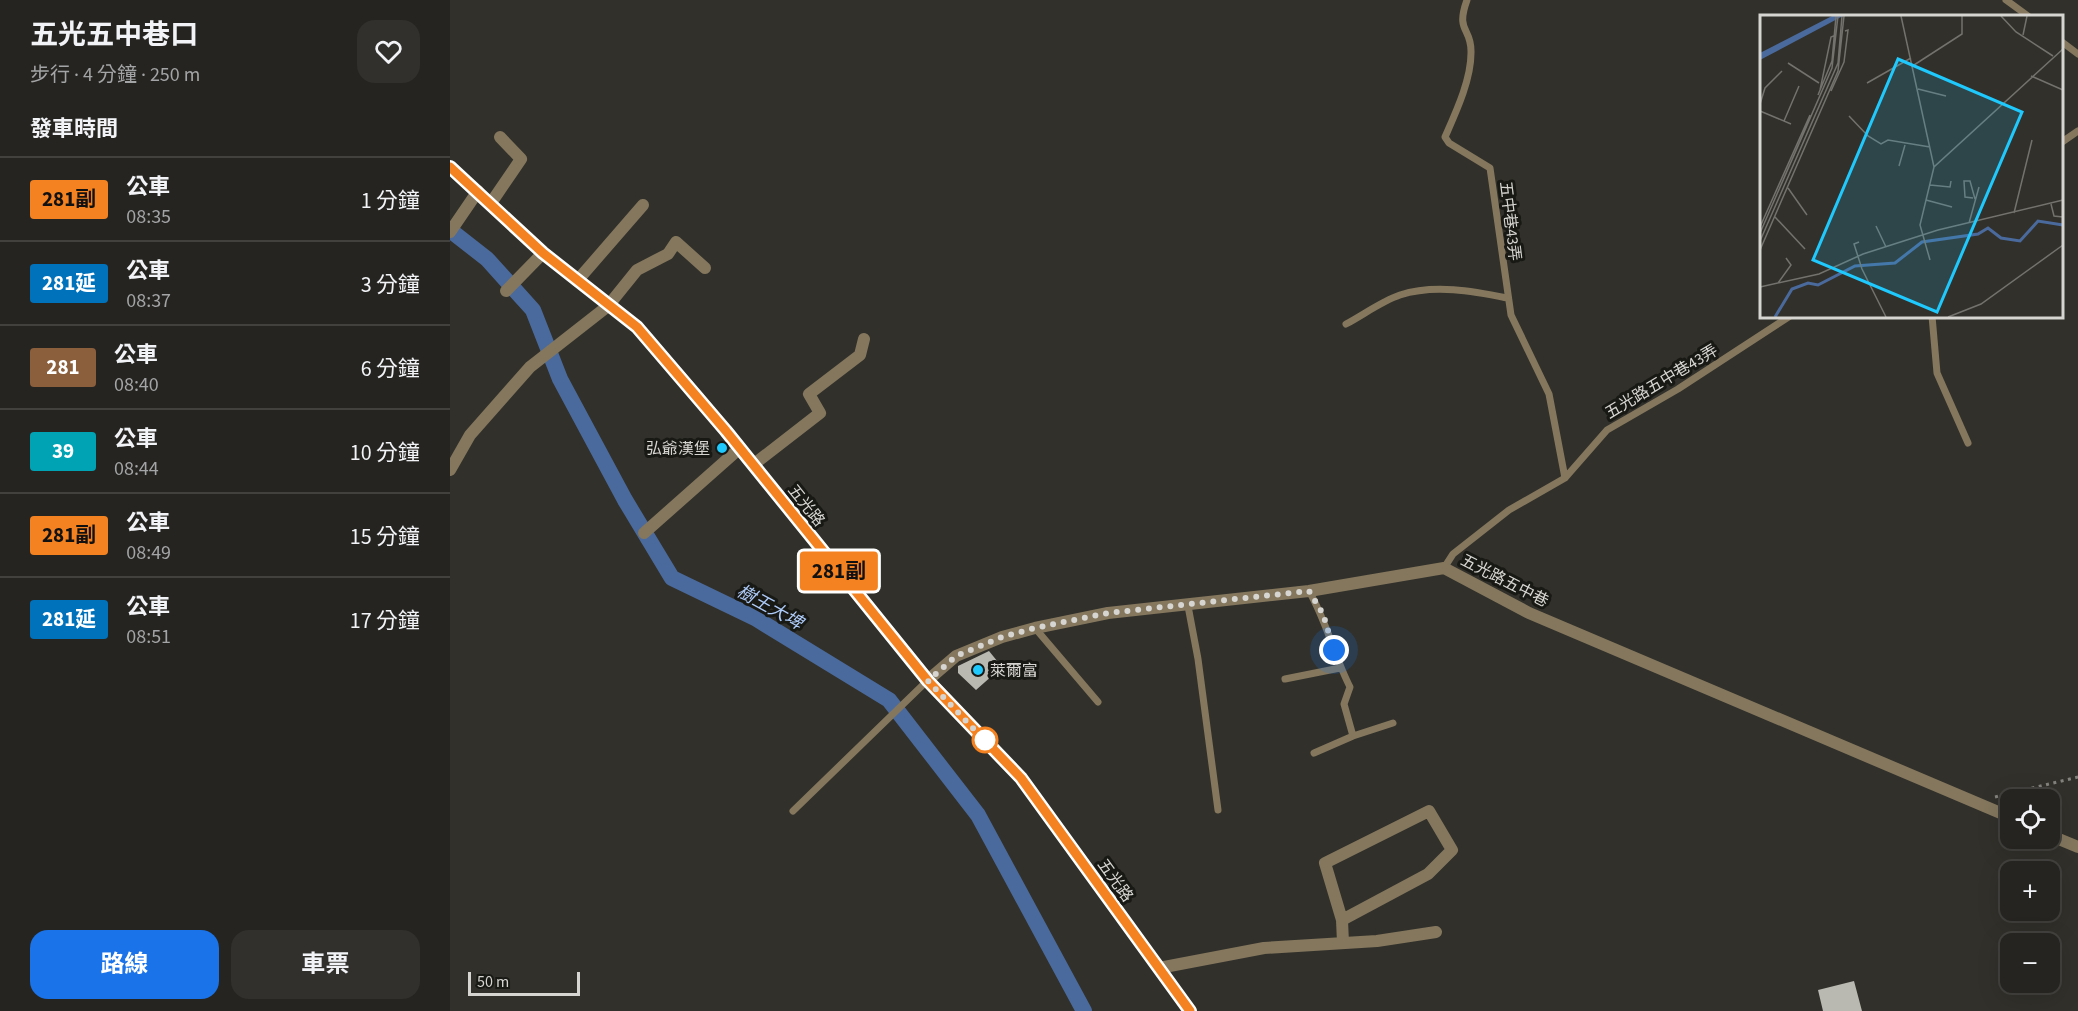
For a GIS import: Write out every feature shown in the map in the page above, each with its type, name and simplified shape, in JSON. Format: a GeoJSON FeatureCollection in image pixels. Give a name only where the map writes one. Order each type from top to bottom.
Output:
{"type":"FeatureCollection","features":[{"type":"Feature","properties":{"kind":"street"},"geometry":{"type":"LineString","coordinates":[[491,203],[521,159],[500,137]]}},
{"type":"Feature","properties":{"kind":"street","name":"五光路"},"geometry":{"type":"LineString","coordinates":[[450,167],[543,253],[637,327],[740,448],[928,681],[1021,778],[1190,1011]]}},
{"type":"Feature","properties":{"kind":"street"},"geometry":{"type":"LineString","coordinates":[[450,232],[478,191]]}},
{"type":"Feature","properties":{"kind":"street"},"geometry":{"type":"LineString","coordinates":[[577,281],[643,205]]}},
{"type":"Feature","properties":{"kind":"street"},"geometry":{"type":"LineString","coordinates":[[450,470],[470,435],[530,367],[608,306],[637,270],[668,254],[676,242],[705,268]]}},
{"type":"Feature","properties":{"kind":"street"},"geometry":{"type":"LineString","coordinates":[[506,291],[543,253]]}},
{"type":"Feature","properties":{"kind":"street"},"geometry":{"type":"LineString","coordinates":[[753,465],[820,413],[809,394],[860,355],[864,339]]}},
{"type":"Feature","properties":{"kind":"street"},"geometry":{"type":"LineString","coordinates":[[644,533],[740,448]]}},
{"type":"Feature","properties":{"kind":"street","name":"五光路五中巷"},"geometry":{"type":"LineString","coordinates":[[928,681],[956,656],[1002,637],[1035,628],[1108,613],[1309,591],[1444,568],[1529,613],[2000,813]]}},
{"type":"Feature","properties":{"kind":"street"},"geometry":{"type":"LineString","coordinates":[[1342,920],[1428,874],[1452,850],[1429,812],[1325,863],[1342,920],[1343,944]]}},
{"type":"Feature","properties":{"kind":"street"},"geometry":{"type":"LineString","coordinates":[[2060,839],[2078,848]]}},
{"type":"Feature","properties":{"kind":"street"},"geometry":{"type":"LineString","coordinates":[[1159,968],[1264,948],[1343,944],[1436,932]]}},
{"type":"Feature","properties":{"kind":"lane","name":"五中巷43弄"},"geometry":{"type":"LineString","coordinates":[[1467,0],[1460,20],[1471,50],[1469,72],[1445,137],[1449,143],[1490,168],[1511,315],[1549,394],[1565,478]]}},
{"type":"Feature","properties":{"kind":"lane"},"geometry":{"type":"LineString","coordinates":[[2006,0],[2027,15]]}},
{"type":"Feature","properties":{"kind":"lane"},"geometry":{"type":"LineString","coordinates":[[2063,43],[2078,54]]}},
{"type":"Feature","properties":{"kind":"lane"},"geometry":{"type":"LineString","coordinates":[[2063,141],[2078,131]]}},
{"type":"Feature","properties":{"kind":"lane"},"geometry":{"type":"LineString","coordinates":[[1346,324],[1398,295],[1418,290],[1478,292],[1507,297]]}},
{"type":"Feature","properties":{"kind":"lane","name":"五光路五中巷43弄"},"geometry":{"type":"LineString","coordinates":[[1444,568],[1453,554],[1509,510],[1565,478],[1606,430],[1678,389],[1787,318]]}},
{"type":"Feature","properties":{"kind":"lane"},"geometry":{"type":"LineString","coordinates":[[1932,318],[1937,373],[1968,443]]}},
{"type":"Feature","properties":{"kind":"lane"},"geometry":{"type":"LineString","coordinates":[[1309,591],[1323,614],[1340,668],[1350,687],[1344,704],[1353,736]]}},
{"type":"Feature","properties":{"kind":"lane"},"geometry":{"type":"LineString","coordinates":[[1188,606],[1198,659],[1218,810]]}},
{"type":"Feature","properties":{"kind":"lane"},"geometry":{"type":"LineString","coordinates":[[1035,628],[1098,702]]}},
{"type":"Feature","properties":{"kind":"lane"},"geometry":{"type":"LineString","coordinates":[[1285,679],[1340,668]]}},
{"type":"Feature","properties":{"kind":"lane"},"geometry":{"type":"LineString","coordinates":[[793,811],[928,681]]}},
{"type":"Feature","properties":{"kind":"lane"},"geometry":{"type":"LineString","coordinates":[[1314,753],[1353,736],[1393,723]]}},
{"type":"Feature","properties":{"kind":"path"},"geometry":{"type":"LineString","coordinates":[[1974,802],[2078,777]]}},
{"type":"Feature","properties":{"kind":"building","name":"萊爾富"},"geometry":{"type":"Polygon","coordinates":[[[989,651],[1002,667],[976,690],[958,673],[958,666],[989,651]]]}},
{"type":"Feature","properties":{"kind":"building"},"geometry":{"type":"Polygon","coordinates":[[[1854,981],[1862,1011],[1823,1011],[1818,990],[1854,981]]]}},
{"type":"Feature","properties":{"kind":"waterway","name":"樹王大埤"},"geometry":{"type":"LineString","coordinates":[[450,230],[487,259],[533,310],[560,379],[625,500],[672,578],[755,618],[889,700],[978,815],[1084,1011]]}},
{"type":"Feature","properties":{"kind":"bus line","name":"281副"},"geometry":{"type":"LineString","coordinates":[[450,167],[543,253],[637,327],[699,398],[928,681],[1021,778],[1190,1011]]}},
{"type":"Feature","properties":{"kind":"place","name":"弘爺漢堡"},"geometry":{"type":"Point","coordinates":[722,448]}},
{"type":"Feature","properties":{"kind":"place","name":"萊爾富"},"geometry":{"type":"Point","coordinates":[978,670]}},
{"type":"Feature","properties":{"kind":"route"},"geometry":{"type":"LineString","coordinates":[[985,740],[990,746],[928,681],[956,656],[1002,637],[1035,628],[1108,613],[1166,609],[1309,591],[1323,614],[1334,650]]}}]}
